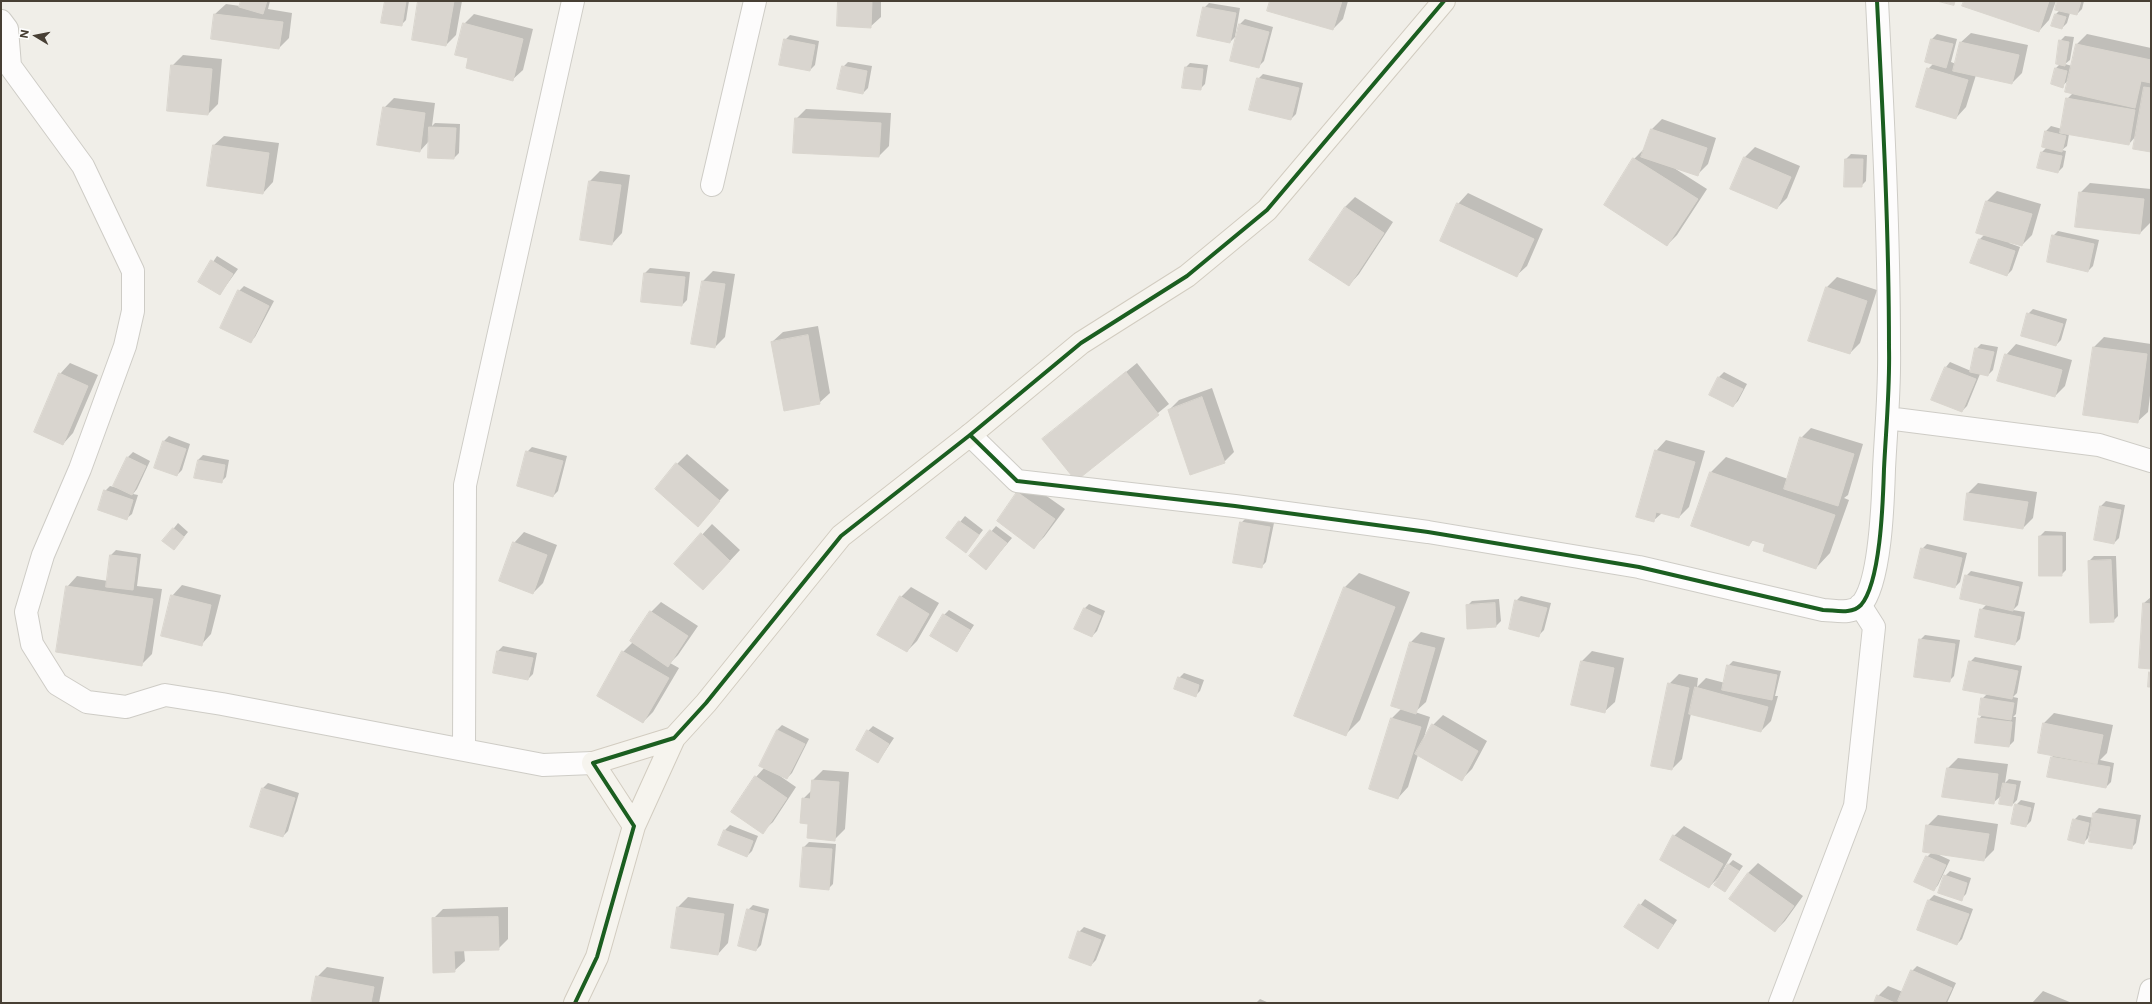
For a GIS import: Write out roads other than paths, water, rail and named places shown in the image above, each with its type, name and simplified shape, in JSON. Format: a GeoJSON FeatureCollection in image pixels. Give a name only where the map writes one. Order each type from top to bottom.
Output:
{"type":"FeatureCollection","features":[{"type":"Feature","properties":{"kind":"street"},"geometry":{"type":"LineString","coordinates":[[464,749],[465,485],[573,1]]}},
{"type":"Feature","properties":{"kind":"street"},"geometry":{"type":"LineString","coordinates":[[712,185],[755,1]]}},
{"type":"Feature","properties":{"kind":"street"},"geometry":{"type":"LineString","coordinates":[[575,1003],[597,957],[634,826],[674,738],[706,703],[841,536],[970,435],[1081,343],[1187,276],[1267,210],[1444,1]]}},
{"type":"Feature","properties":{"kind":"street"},"geometry":{"type":"LineString","coordinates":[[970,435],[1017,481],[1235,506],[1428,532],[1639,566],[1823,610],[1848,611],[1860,605],[1872,581],[1882,514],[1887,418],[1889,342],[1884,149],[1877,1]]}},
{"type":"Feature","properties":{"kind":"street"},"geometry":{"type":"LineString","coordinates":[[1,22],[7,29],[10,66],[83,166],[133,271],[133,312],[125,346],[80,469],[43,556],[26,612],[32,644],[57,684],[88,702],[126,707],[165,695],[222,704],[543,764],[594,763],[674,738]]}},
{"type":"Feature","properties":{"kind":"street"},"geometry":{"type":"LineString","coordinates":[[1887,418],[2099,445],[2151,461]]}},
{"type":"Feature","properties":{"kind":"street"},"geometry":{"type":"LineString","coordinates":[[1780,1003],[1855,806],[1874,627],[1860,605]]}},
{"type":"Feature","properties":{"kind":"street"},"geometry":{"type":"LineString","coordinates":[[594,763],[634,826]]}},
{"type":"Feature","properties":{"kind":"street"},"geometry":{"type":"LineString","coordinates":[[2148,1003],[2151,990]]}}]}
